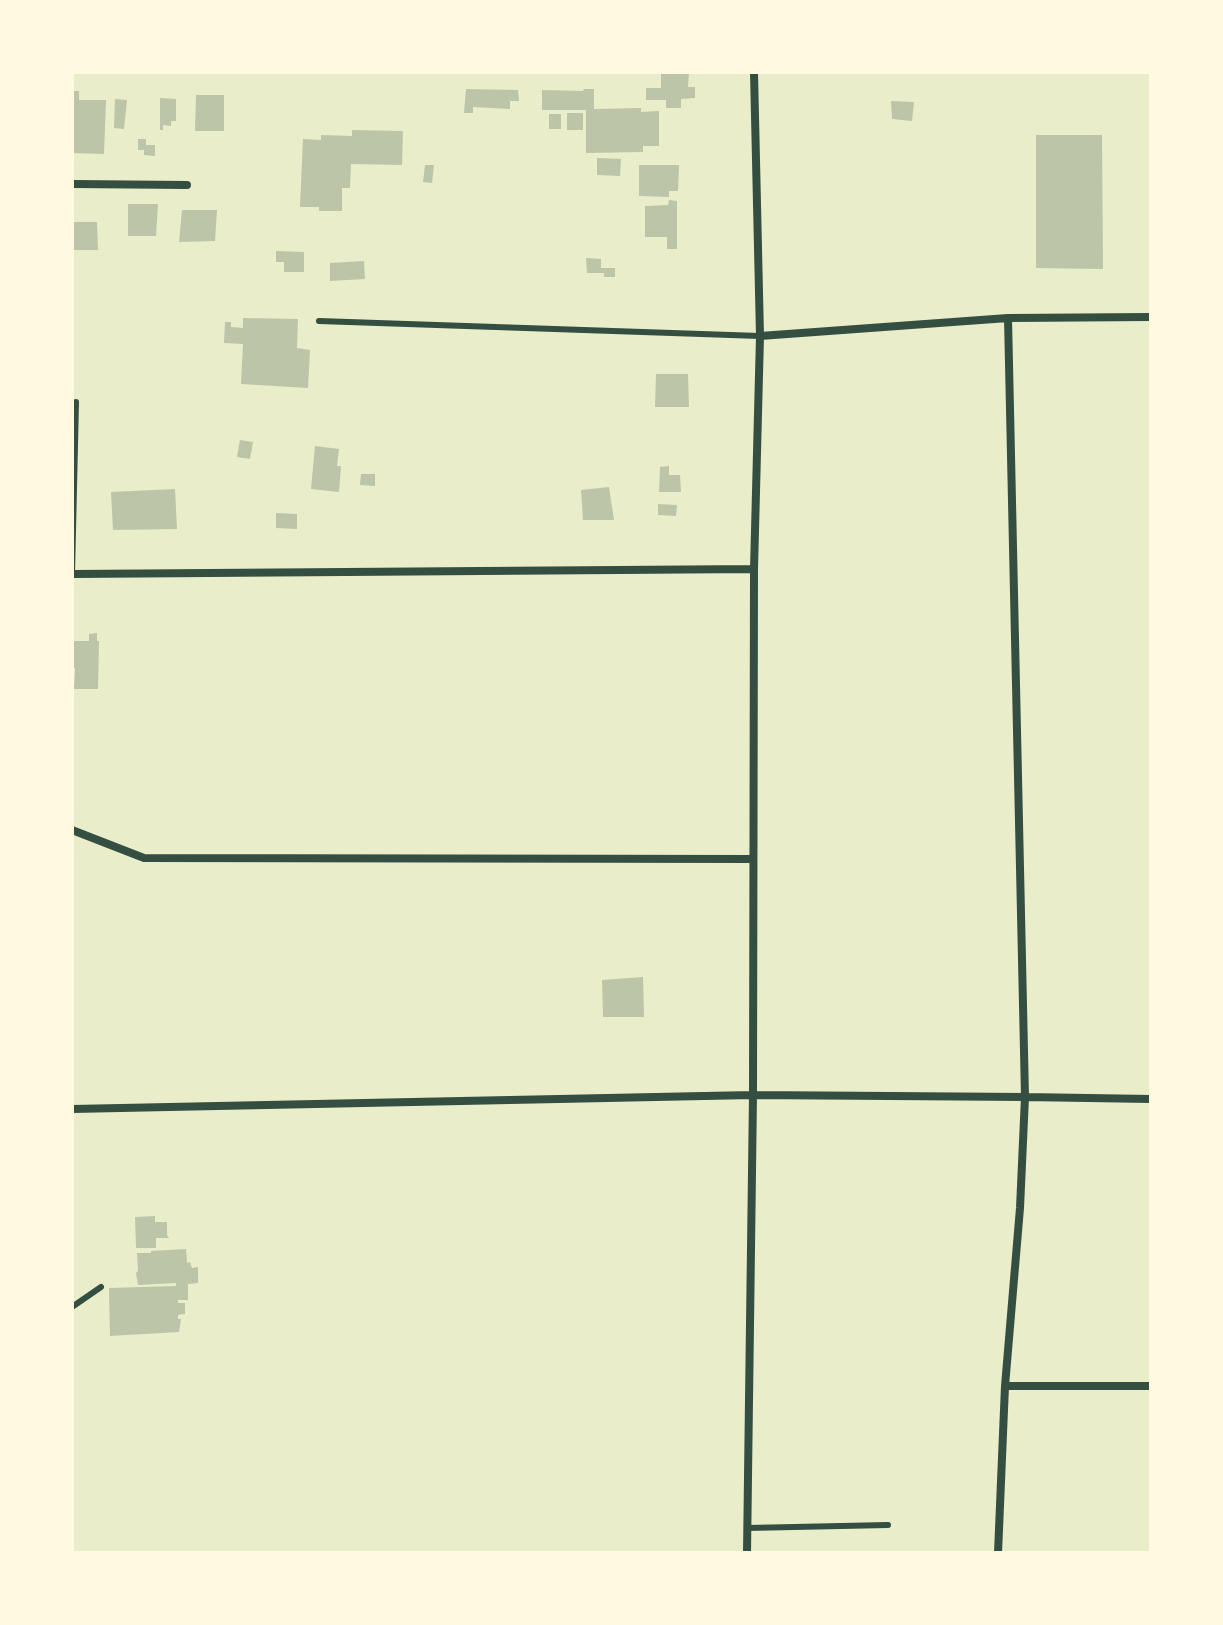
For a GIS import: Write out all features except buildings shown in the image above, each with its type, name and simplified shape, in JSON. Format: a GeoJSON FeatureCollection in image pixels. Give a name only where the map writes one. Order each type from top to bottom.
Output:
{"type":"FeatureCollection","features":[{"type":"Feature","properties":{"kind":"street"},"geometry":{"type":"LineString","coordinates":[[747,1553],[753,1095],[754,569],[760,336],[754,72]]}},
{"type":"Feature","properties":{"kind":"street"},"geometry":{"type":"LineString","coordinates":[[72,184],[187,185]]}},
{"type":"Feature","properties":{"kind":"street"},"geometry":{"type":"LineString","coordinates":[[760,336],[1008,318],[1151,317]]}},
{"type":"Feature","properties":{"kind":"street"},"geometry":{"type":"LineString","coordinates":[[998,1553],[1005,1386],[1020,1208],[1025,1097],[1008,318]]}},
{"type":"Feature","properties":{"kind":"street"},"geometry":{"type":"LineString","coordinates":[[72,574],[754,569]]}},
{"type":"Feature","properties":{"kind":"street"},"geometry":{"type":"LineString","coordinates":[[72,830],[144,858],[753,859]]}},
{"type":"Feature","properties":{"kind":"street"},"geometry":{"type":"LineString","coordinates":[[72,1109],[753,1095],[1151,1099]]}},
{"type":"Feature","properties":{"kind":"street"},"geometry":{"type":"LineString","coordinates":[[1005,1386],[1151,1386]]}},
{"type":"Feature","properties":{"kind":"lane"},"geometry":{"type":"LineString","coordinates":[[319,321],[760,336]]}},
{"type":"Feature","properties":{"kind":"lane"},"geometry":{"type":"LineString","coordinates":[[72,574],[76,402]]}},
{"type":"Feature","properties":{"kind":"lane"},"geometry":{"type":"LineString","coordinates":[[72,1307],[101,1287]]}},
{"type":"Feature","properties":{"kind":"lane"},"geometry":{"type":"LineString","coordinates":[[747,1528],[888,1525]]}}]}
